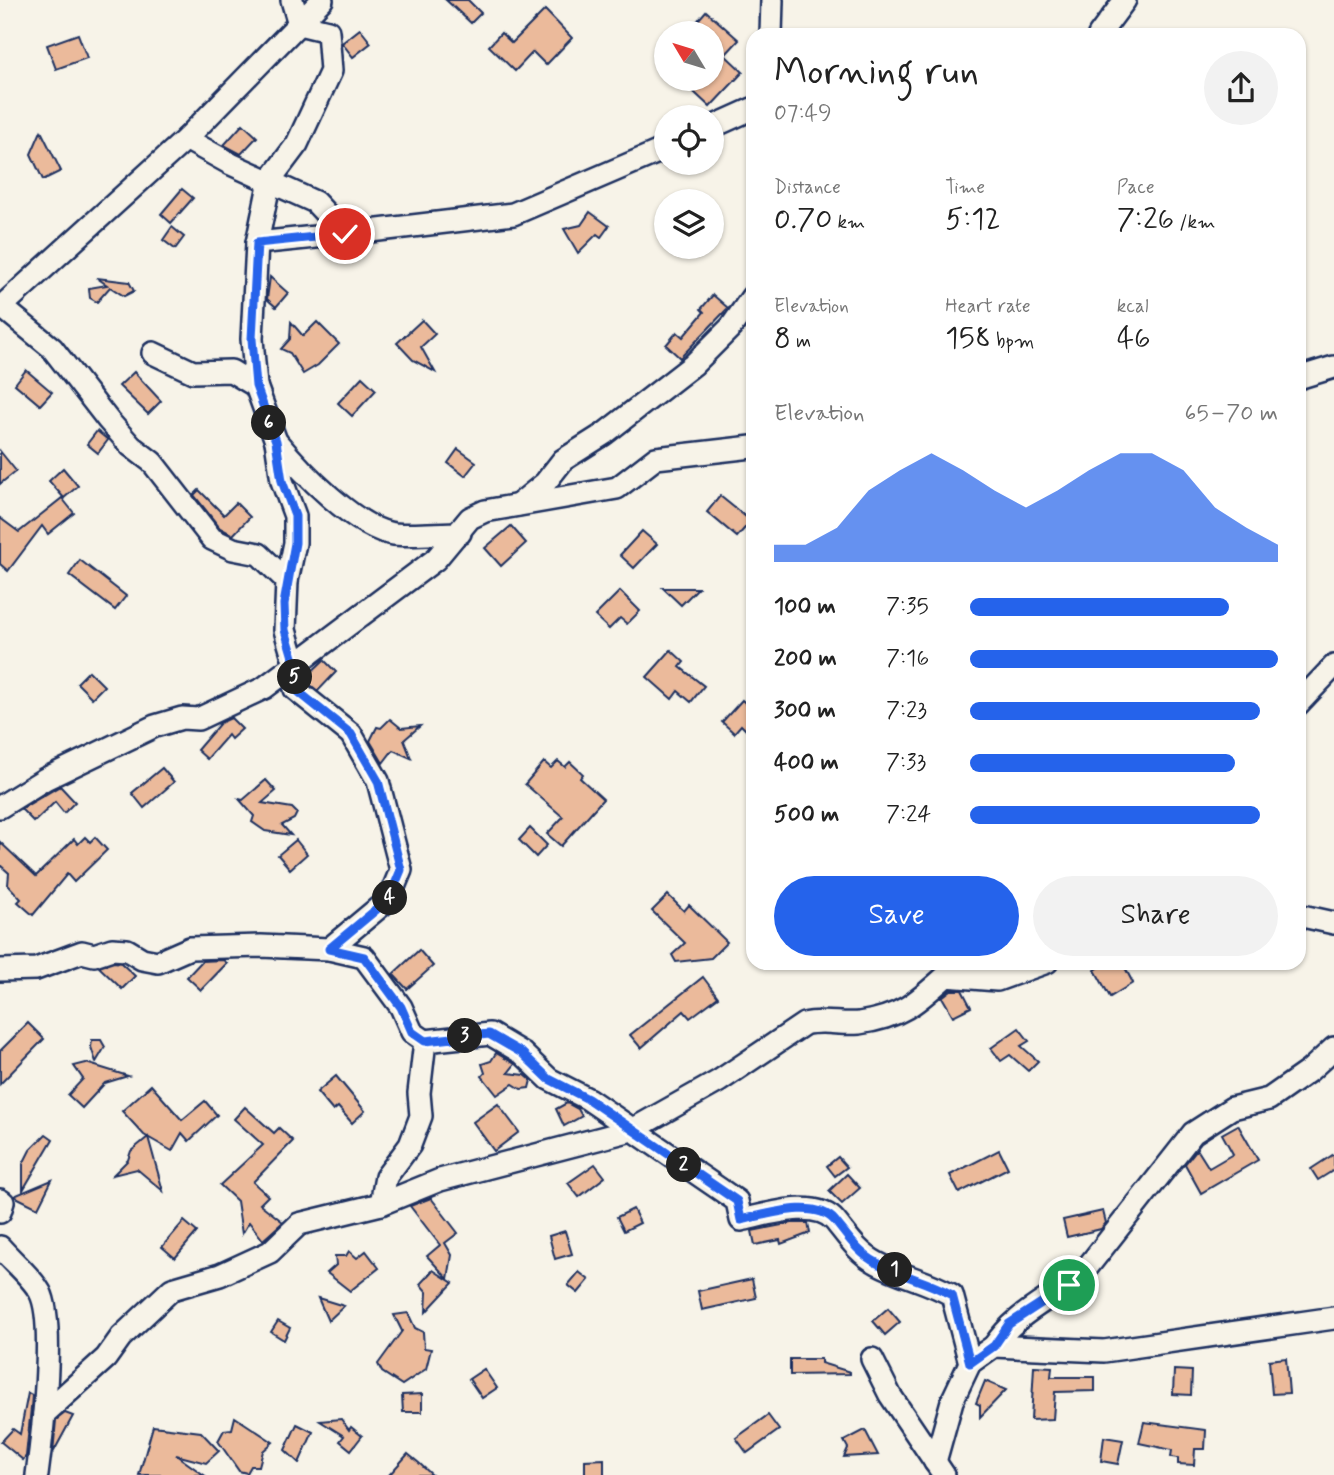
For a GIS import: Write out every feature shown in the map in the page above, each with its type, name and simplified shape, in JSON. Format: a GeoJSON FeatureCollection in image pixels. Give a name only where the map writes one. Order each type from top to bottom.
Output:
{"type":"FeatureCollection","features":[{"type":"Feature","properties":{"kind":"street"},"geometry":{"type":"LineString","coordinates":[[292,0],[299,24]]}},
{"type":"Feature","properties":{"kind":"street"},"geometry":{"type":"LineString","coordinates":[[286,581],[259,554],[233,549],[212,539],[152,462],[131,446],[108,420],[52,348],[1,307],[186,139],[322,0]]}},
{"type":"Feature","properties":{"kind":"street"},"geometry":{"type":"LineString","coordinates":[[771,28],[772,0]]}},
{"type":"Feature","properties":{"kind":"street"},"geometry":{"type":"LineString","coordinates":[[1104,28],[1125,0]]}},
{"type":"Feature","properties":{"kind":"street"},"geometry":{"type":"LineString","coordinates":[[299,24],[328,31],[331,71],[297,144],[270,180],[257,243],[252,339],[256,386],[276,441],[282,481],[295,516],[295,543],[286,581],[285,630],[295,664],[295,689],[351,734],[378,781],[401,870],[389,899],[329,949]]}},
{"type":"Feature","properties":{"kind":"street"},"geometry":{"type":"LineString","coordinates":[[724,122],[746,112]]}},
{"type":"Feature","properties":{"kind":"street"},"geometry":{"type":"LineString","coordinates":[[186,139],[232,164],[314,202],[345,234]]}},
{"type":"Feature","properties":{"kind":"street"},"geometry":{"type":"LineString","coordinates":[[257,243],[513,214],[654,154]]}},
{"type":"Feature","properties":{"kind":"street"},"geometry":{"type":"LineString","coordinates":[[517,507],[545,483],[563,460],[604,434],[693,365],[731,327],[746,306]]}},
{"type":"Feature","properties":{"kind":"street"},"geometry":{"type":"LineString","coordinates":[[152,353],[193,372],[231,371],[256,386]]}},
{"type":"Feature","properties":{"kind":"street"},"geometry":{"type":"LineString","coordinates":[[1306,376],[1334,367]]}},
{"type":"Feature","properties":{"kind":"street"},"geometry":{"type":"LineString","coordinates":[[276,441],[292,461],[362,522],[393,534],[460,533]]}},
{"type":"Feature","properties":{"kind":"street"},"geometry":{"type":"LineString","coordinates":[[0,807],[45,779],[155,726],[182,718],[198,719],[264,688],[436,559],[470,518],[485,511],[617,488],[656,458],[746,448]]}},
{"type":"Feature","properties":{"kind":"street"},"geometry":{"type":"LineString","coordinates":[[1306,696],[1334,666]]}},
{"type":"Feature","properties":{"kind":"street"},"geometry":{"type":"LineString","coordinates":[[1306,917],[1334,923]]}},
{"type":"Feature","properties":{"kind":"street"},"geometry":{"type":"LineString","coordinates":[[0,970],[36,969],[82,952],[94,955],[112,949],[127,950],[142,959],[158,961],[190,948],[261,946],[329,949],[364,957],[401,1007],[412,1032],[425,1041],[489,1034],[522,1053],[549,1079],[588,1099],[737,1201],[741,1220],[804,1208],[832,1217],[851,1244],[876,1263],[928,1281],[952,1295],[970,1363]]}},
{"type":"Feature","properties":{"kind":"street"},"geometry":{"type":"LineString","coordinates":[[44,1414],[106,1358],[121,1337],[172,1289],[219,1275],[270,1252],[299,1224],[381,1205],[440,1180],[632,1130],[719,1081],[804,1024],[817,1020],[859,1023],[911,1008],[946,976],[997,980],[1025,970]]}},
{"type":"Feature","properties":{"kind":"street"},"geometry":{"type":"LineString","coordinates":[[381,1205],[386,1177],[410,1145],[421,1116],[419,1093],[425,1041]]}},
{"type":"Feature","properties":{"kind":"street"},"geometry":{"type":"LineString","coordinates":[[940,1469],[952,1401],[970,1363],[994,1346],[1009,1324],[1069,1285],[1086,1269],[1193,1133],[1232,1108],[1269,1100],[1310,1071],[1334,1048]]}},
{"type":"Feature","properties":{"kind":"street"},"geometry":{"type":"LineString","coordinates":[[0,1200],[3,1202],[0,1212]]}},
{"type":"Feature","properties":{"kind":"street"},"geometry":{"type":"LineString","coordinates":[[0,1247],[32,1282],[44,1304],[44,1414],[37,1475]]}},
{"type":"Feature","properties":{"kind":"street"},"geometry":{"type":"LineString","coordinates":[[994,1346],[1104,1352],[1334,1318]]}},
{"type":"Feature","properties":{"kind":"street"},"geometry":{"type":"LineString","coordinates":[[872,1359],[890,1395],[940,1469]]}},
{"type":"Feature","properties":{"kind":"building"},"geometry":{"type":"Polygon","coordinates":[[[446,0],[468,0],[481,13],[471,23],[446,0]]]}},
{"type":"Feature","properties":{"kind":"building"},"geometry":{"type":"Polygon","coordinates":[[[545,10],[572,38],[546,65],[533,52],[515,71],[489,46],[501,33],[512,43],[545,10]]]}},
{"type":"Feature","properties":{"kind":"building"},"geometry":{"type":"Polygon","coordinates":[[[706,11],[717,21],[697,21],[706,11]]]}},
{"type":"Feature","properties":{"kind":"building"},"geometry":{"type":"Polygon","coordinates":[[[724,27],[739,40],[725,55],[743,72],[712,105],[708,105],[693,91],[724,91],[724,27]]]}},
{"type":"Feature","properties":{"kind":"building"},"geometry":{"type":"Polygon","coordinates":[[[360,29],[371,43],[353,57],[342,43],[360,29]]]}},
{"type":"Feature","properties":{"kind":"building"},"geometry":{"type":"Polygon","coordinates":[[[78,34],[87,58],[56,69],[47,45],[78,34]]]}},
{"type":"Feature","properties":{"kind":"building"},"geometry":{"type":"Polygon","coordinates":[[[243,124],[257,137],[241,154],[224,145],[243,124]]]}},
{"type":"Feature","properties":{"kind":"building"},"geometry":{"type":"Polygon","coordinates":[[[41,131],[61,171],[43,180],[31,154],[41,131]]]}},
{"type":"Feature","properties":{"kind":"building"},"geometry":{"type":"Polygon","coordinates":[[[182,189],[193,198],[171,223],[161,214],[182,189]]]}},
{"type":"Feature","properties":{"kind":"building"},"geometry":{"type":"Polygon","coordinates":[[[590,212],[609,226],[601,237],[597,234],[578,253],[564,229],[581,225],[590,212]]]}},
{"type":"Feature","properties":{"kind":"building"},"geometry":{"type":"Polygon","coordinates":[[[172,227],[184,237],[175,249],[163,240],[172,227]]]}},
{"type":"Feature","properties":{"kind":"building"},"geometry":{"type":"Polygon","coordinates":[[[270,277],[288,293],[276,307],[267,299],[270,277]]]}},
{"type":"Feature","properties":{"kind":"building"},"geometry":{"type":"Polygon","coordinates":[[[97,278],[129,282],[134,291],[124,296],[110,287],[97,302],[90,298],[89,288],[107,285],[97,278]]]}},
{"type":"Feature","properties":{"kind":"building"},"geometry":{"type":"Polygon","coordinates":[[[713,295],[728,308],[680,358],[666,345],[677,332],[683,337],[704,312],[701,309],[713,295]]]}},
{"type":"Feature","properties":{"kind":"building"},"geometry":{"type":"Polygon","coordinates":[[[422,320],[435,334],[421,347],[435,372],[413,360],[397,343],[422,320]]]}},
{"type":"Feature","properties":{"kind":"building"},"geometry":{"type":"Polygon","coordinates":[[[291,322],[303,336],[317,322],[339,344],[318,365],[303,374],[290,353],[281,349],[290,339],[291,322]]]}},
{"type":"Feature","properties":{"kind":"building"},"geometry":{"type":"Polygon","coordinates":[[[26,370],[52,392],[40,405],[15,384],[26,370]]]}},
{"type":"Feature","properties":{"kind":"building"},"geometry":{"type":"Polygon","coordinates":[[[134,372],[161,401],[148,414],[119,386],[134,372]]]}},
{"type":"Feature","properties":{"kind":"building"},"geometry":{"type":"Polygon","coordinates":[[[362,377],[376,390],[352,416],[338,403],[362,377]]]}},
{"type":"Feature","properties":{"kind":"building"},"geometry":{"type":"Polygon","coordinates":[[[97,431],[108,440],[98,453],[87,444],[97,431]]]}},
{"type":"Feature","properties":{"kind":"building"},"geometry":{"type":"Polygon","coordinates":[[[458,449],[476,462],[465,476],[448,463],[458,449]]]}},
{"type":"Feature","properties":{"kind":"building"},"geometry":{"type":"Polygon","coordinates":[[[0,451],[16,471],[0,484],[0,451]]]}},
{"type":"Feature","properties":{"kind":"building"},"geometry":{"type":"Polygon","coordinates":[[[63,468],[78,486],[64,498],[49,481],[63,468]]]}},
{"type":"Feature","properties":{"kind":"building"},"geometry":{"type":"Polygon","coordinates":[[[199,490],[224,515],[236,503],[250,517],[233,535],[220,528],[194,495],[199,490]]]}},
{"type":"Feature","properties":{"kind":"building"},"geometry":{"type":"Polygon","coordinates":[[[720,496],[746,517],[746,527],[737,537],[707,512],[720,496]]]}},
{"type":"Feature","properties":{"kind":"building"},"geometry":{"type":"Polygon","coordinates":[[[62,498],[74,513],[48,534],[42,526],[8,571],[0,564],[0,518],[19,532],[62,498]]]}},
{"type":"Feature","properties":{"kind":"building"},"geometry":{"type":"Polygon","coordinates":[[[511,526],[526,543],[501,566],[485,548],[511,526]]]}},
{"type":"Feature","properties":{"kind":"building"},"geometry":{"type":"Polygon","coordinates":[[[642,531],[657,544],[634,568],[620,555],[642,531]]]}},
{"type":"Feature","properties":{"kind":"building"},"geometry":{"type":"Polygon","coordinates":[[[80,560],[126,596],[115,610],[69,575],[80,560]]]}},
{"type":"Feature","properties":{"kind":"building"},"geometry":{"type":"Polygon","coordinates":[[[663,588],[698,588],[681,605],[663,588]]]}},
{"type":"Feature","properties":{"kind":"building"},"geometry":{"type":"Polygon","coordinates":[[[620,591],[640,611],[627,624],[620,618],[609,629],[595,616],[620,591]]]}},
{"type":"Feature","properties":{"kind":"building"},"geometry":{"type":"Polygon","coordinates":[[[671,650],[684,662],[680,667],[704,686],[691,702],[678,691],[672,699],[647,677],[671,650]]]}},
{"type":"Feature","properties":{"kind":"building"},"geometry":{"type":"Polygon","coordinates":[[[324,660],[336,672],[318,691],[308,683],[308,675],[324,660]]]}},
{"type":"Feature","properties":{"kind":"building"},"geometry":{"type":"Polygon","coordinates":[[[89,671],[104,686],[92,698],[77,683],[89,671]]]}},
{"type":"Feature","properties":{"kind":"building"},"geometry":{"type":"Polygon","coordinates":[[[742,700],[746,704],[746,730],[741,725],[734,733],[722,722],[742,700]]]}},
{"type":"Feature","properties":{"kind":"building"},"geometry":{"type":"Polygon","coordinates":[[[231,718],[242,729],[231,739],[228,735],[207,759],[197,750],[220,723],[231,718]]]}},
{"type":"Feature","properties":{"kind":"building"},"geometry":{"type":"Polygon","coordinates":[[[390,719],[401,728],[420,726],[404,740],[411,758],[393,750],[383,763],[370,741],[377,727],[381,728],[390,719]]]}},
{"type":"Feature","properties":{"kind":"building"},"geometry":{"type":"Polygon","coordinates":[[[558,761],[565,767],[570,762],[583,774],[580,778],[603,799],[561,846],[547,834],[563,817],[525,784],[544,762],[551,768],[558,761]]]}},
{"type":"Feature","properties":{"kind":"building"},"geometry":{"type":"Polygon","coordinates":[[[162,768],[174,782],[144,808],[132,793],[162,768]]]}},
{"type":"Feature","properties":{"kind":"building"},"geometry":{"type":"Polygon","coordinates":[[[266,780],[276,791],[262,803],[292,808],[297,813],[294,819],[282,825],[291,835],[265,831],[252,822],[254,816],[239,799],[243,800],[266,780]]]}},
{"type":"Feature","properties":{"kind":"building"},"geometry":{"type":"Polygon","coordinates":[[[60,786],[75,802],[64,813],[55,802],[34,822],[21,809],[60,786]]]}},
{"type":"Feature","properties":{"kind":"building"},"geometry":{"type":"Polygon","coordinates":[[[530,828],[547,845],[536,857],[519,840],[530,828]]]}},
{"type":"Feature","properties":{"kind":"building"},"geometry":{"type":"Polygon","coordinates":[[[85,837],[90,842],[95,837],[107,850],[74,882],[67,874],[33,915],[18,902],[21,899],[8,885],[9,873],[0,865],[0,842],[36,876],[74,839],[78,844],[85,837]]]}},
{"type":"Feature","properties":{"kind":"building"},"geometry":{"type":"Polygon","coordinates":[[[296,840],[307,854],[290,869],[278,855],[296,840]]]}},
{"type":"Feature","properties":{"kind":"building"},"geometry":{"type":"Polygon","coordinates":[[[668,895],[684,911],[689,905],[727,942],[711,958],[676,962],[672,955],[685,943],[652,911],[668,895]]]}},
{"type":"Feature","properties":{"kind":"building"},"geometry":{"type":"Polygon","coordinates":[[[419,950],[433,966],[407,989],[393,974],[419,950]]]}},
{"type":"Feature","properties":{"kind":"building"},"geometry":{"type":"Polygon","coordinates":[[[223,960],[227,963],[201,990],[187,977],[202,961],[223,960]]]}},
{"type":"Feature","properties":{"kind":"building"},"geometry":{"type":"Polygon","coordinates":[[[114,962],[121,963],[135,976],[122,989],[99,967],[114,962]]]}},
{"type":"Feature","properties":{"kind":"building"},"geometry":{"type":"Polygon","coordinates":[[[1095,970],[1126,970],[1133,983],[1110,997],[1095,970]]]}},
{"type":"Feature","properties":{"kind":"building"},"geometry":{"type":"Polygon","coordinates":[[[703,977],[718,997],[690,1018],[684,1011],[641,1048],[630,1035],[703,977]]]}},
{"type":"Feature","properties":{"kind":"building"},"geometry":{"type":"Polygon","coordinates":[[[951,990],[962,990],[971,1007],[953,1016],[942,997],[951,990]]]}},
{"type":"Feature","properties":{"kind":"building"},"geometry":{"type":"Polygon","coordinates":[[[28,1023],[44,1039],[0,1084],[0,1051],[28,1023]]]}},
{"type":"Feature","properties":{"kind":"building"},"geometry":{"type":"Polygon","coordinates":[[[1019,1028],[1029,1041],[1021,1046],[1038,1061],[1028,1071],[1010,1055],[1001,1061],[991,1048],[1019,1028]]]}},
{"type":"Feature","properties":{"kind":"building"},"geometry":{"type":"Polygon","coordinates":[[[92,1040],[101,1040],[105,1047],[96,1062],[91,1047],[92,1040]]]}},
{"type":"Feature","properties":{"kind":"building"},"geometry":{"type":"Polygon","coordinates":[[[496,1053],[515,1064],[508,1073],[525,1075],[531,1080],[529,1088],[521,1089],[513,1084],[497,1095],[482,1076],[485,1073],[482,1064],[491,1061],[496,1053]]]}},
{"type":"Feature","properties":{"kind":"building"},"geometry":{"type":"Polygon","coordinates":[[[86,1063],[128,1076],[105,1083],[82,1108],[68,1095],[83,1079],[74,1066],[86,1063]]]}},
{"type":"Feature","properties":{"kind":"building"},"geometry":{"type":"Polygon","coordinates":[[[336,1076],[365,1111],[352,1123],[338,1107],[333,1111],[317,1092],[336,1076]]]}},
{"type":"Feature","properties":{"kind":"building"},"geometry":{"type":"Polygon","coordinates":[[[151,1085],[182,1120],[205,1101],[217,1115],[189,1141],[182,1133],[172,1151],[144,1135],[122,1111],[151,1085]]]}},
{"type":"Feature","properties":{"kind":"building"},"geometry":{"type":"Polygon","coordinates":[[[567,1103],[578,1109],[582,1116],[564,1126],[556,1109],[567,1103]]]}},
{"type":"Feature","properties":{"kind":"building"},"geometry":{"type":"Polygon","coordinates":[[[498,1104],[519,1132],[494,1151],[473,1122],[498,1104]]]}},
{"type":"Feature","properties":{"kind":"building"},"geometry":{"type":"Polygon","coordinates":[[[245,1107],[274,1133],[279,1128],[293,1141],[253,1182],[268,1196],[260,1204],[283,1222],[263,1240],[249,1222],[242,1234],[237,1201],[220,1185],[263,1145],[234,1119],[245,1107]]]}},
{"type":"Feature","properties":{"kind":"building"},"geometry":{"type":"Polygon","coordinates":[[[1238,1125],[1258,1160],[1201,1193],[1185,1164],[1197,1149],[1209,1168],[1233,1154],[1222,1134],[1238,1125]]]}},
{"type":"Feature","properties":{"kind":"building"},"geometry":{"type":"Polygon","coordinates":[[[46,1134],[53,1139],[23,1190],[23,1164],[30,1150],[46,1134]]]}},
{"type":"Feature","properties":{"kind":"building"},"geometry":{"type":"Polygon","coordinates":[[[148,1137],[163,1191],[137,1169],[113,1175],[128,1160],[131,1151],[148,1137]]]}},
{"type":"Feature","properties":{"kind":"building"},"geometry":{"type":"Polygon","coordinates":[[[999,1150],[1008,1168],[959,1193],[950,1175],[999,1150]]]}},
{"type":"Feature","properties":{"kind":"building"},"geometry":{"type":"Polygon","coordinates":[[[1334,1154],[1334,1170],[1318,1180],[1311,1169],[1334,1154]]]}},
{"type":"Feature","properties":{"kind":"building"},"geometry":{"type":"Polygon","coordinates":[[[838,1157],[847,1167],[835,1176],[827,1166],[838,1157]]]}},
{"type":"Feature","properties":{"kind":"building"},"geometry":{"type":"Polygon","coordinates":[[[595,1164],[605,1177],[579,1197],[568,1183],[595,1164]]]}},
{"type":"Feature","properties":{"kind":"building"},"geometry":{"type":"Polygon","coordinates":[[[847,1174],[860,1188],[842,1204],[829,1191],[847,1174]]]}},
{"type":"Feature","properties":{"kind":"building"},"geometry":{"type":"Polygon","coordinates":[[[52,1180],[38,1208],[14,1196],[52,1180]]]}},
{"type":"Feature","properties":{"kind":"building"},"geometry":{"type":"Polygon","coordinates":[[[431,1198],[458,1233],[445,1243],[452,1255],[448,1279],[427,1256],[440,1245],[410,1206],[431,1198]]]}},
{"type":"Feature","properties":{"kind":"building"},"geometry":{"type":"Polygon","coordinates":[[[633,1209],[640,1223],[624,1231],[617,1217],[633,1209]]]}},
{"type":"Feature","properties":{"kind":"building"},"geometry":{"type":"Polygon","coordinates":[[[1103,1211],[1106,1223],[1101,1229],[1067,1237],[1063,1220],[1103,1211]]]}},
{"type":"Feature","properties":{"kind":"building"},"geometry":{"type":"Polygon","coordinates":[[[184,1221],[197,1232],[175,1258],[162,1247],[184,1221]]]}},
{"type":"Feature","properties":{"kind":"building"},"geometry":{"type":"Polygon","coordinates":[[[792,1223],[808,1223],[810,1233],[781,1244],[780,1240],[755,1245],[752,1231],[792,1223]]]}},
{"type":"Feature","properties":{"kind":"building"},"geometry":{"type":"Polygon","coordinates":[[[565,1231],[572,1254],[555,1259],[549,1236],[565,1231]]]}},
{"type":"Feature","properties":{"kind":"building"},"geometry":{"type":"Polygon","coordinates":[[[349,1251],[357,1258],[366,1251],[379,1268],[350,1291],[327,1273],[336,1265],[335,1256],[346,1256],[349,1251]]]}},
{"type":"Feature","properties":{"kind":"building"},"geometry":{"type":"Polygon","coordinates":[[[433,1270],[453,1283],[426,1312],[427,1292],[420,1284],[433,1270]]]}},
{"type":"Feature","properties":{"kind":"building"},"geometry":{"type":"Polygon","coordinates":[[[579,1272],[589,1280],[578,1293],[568,1285],[579,1272]]]}},
{"type":"Feature","properties":{"kind":"building"},"geometry":{"type":"Polygon","coordinates":[[[752,1279],[756,1298],[702,1310],[698,1291],[752,1279]]]}},
{"type":"Feature","properties":{"kind":"building"},"geometry":{"type":"Polygon","coordinates":[[[318,1298],[344,1306],[328,1321],[318,1298]]]}},
{"type":"Feature","properties":{"kind":"building"},"geometry":{"type":"Polygon","coordinates":[[[888,1308],[900,1322],[885,1335],[873,1321],[888,1308]]]}},
{"type":"Feature","properties":{"kind":"building"},"geometry":{"type":"Polygon","coordinates":[[[408,1313],[415,1328],[423,1332],[424,1348],[431,1349],[426,1369],[402,1385],[382,1372],[378,1364],[402,1331],[394,1315],[408,1313]]]}},
{"type":"Feature","properties":{"kind":"building"},"geometry":{"type":"Polygon","coordinates":[[[278,1321],[290,1328],[284,1340],[271,1332],[278,1321]]]}},
{"type":"Feature","properties":{"kind":"building"},"geometry":{"type":"Polygon","coordinates":[[[1286,1358],[1289,1393],[1272,1394],[1269,1360],[1286,1358]]]}},
{"type":"Feature","properties":{"kind":"building"},"geometry":{"type":"Polygon","coordinates":[[[790,1359],[821,1359],[821,1363],[850,1374],[790,1375],[790,1359]]]}},
{"type":"Feature","properties":{"kind":"building"},"geometry":{"type":"Polygon","coordinates":[[[1034,1366],[1052,1367],[1051,1377],[1095,1377],[1095,1391],[1055,1392],[1053,1419],[1031,1420],[1034,1366]]]}},
{"type":"Feature","properties":{"kind":"building"},"geometry":{"type":"Polygon","coordinates":[[[484,1369],[497,1388],[482,1398],[469,1379],[484,1369]]]}},
{"type":"Feature","properties":{"kind":"building"},"geometry":{"type":"Polygon","coordinates":[[[1174,1370],[1192,1371],[1191,1395],[1173,1394],[1174,1370]]]}},
{"type":"Feature","properties":{"kind":"building"},"geometry":{"type":"Polygon","coordinates":[[[985,1381],[1006,1390],[980,1417],[980,1405],[976,1403],[985,1381]]]}},
{"type":"Feature","properties":{"kind":"building"},"geometry":{"type":"Polygon","coordinates":[[[28,1393],[32,1395],[26,1456],[23,1460],[1,1442],[13,1429],[20,1434],[28,1393]]]}},
{"type":"Feature","properties":{"kind":"building"},"geometry":{"type":"Polygon","coordinates":[[[422,1394],[422,1412],[403,1412],[402,1395],[422,1394]]]}},
{"type":"Feature","properties":{"kind":"building"},"geometry":{"type":"Polygon","coordinates":[[[65,1413],[73,1416],[53,1453],[56,1420],[65,1413]]]}},
{"type":"Feature","properties":{"kind":"building"},"geometry":{"type":"Polygon","coordinates":[[[768,1415],[779,1430],[747,1453],[736,1438],[768,1415]]]}},
{"type":"Feature","properties":{"kind":"building"},"geometry":{"type":"Polygon","coordinates":[[[235,1417],[273,1442],[263,1451],[259,1466],[251,1466],[247,1473],[239,1471],[218,1441],[224,1430],[232,1429],[235,1417]]]}},
{"type":"Feature","properties":{"kind":"building"},"geometry":{"type":"Polygon","coordinates":[[[341,1419],[349,1430],[351,1427],[362,1436],[351,1450],[340,1441],[344,1436],[320,1421],[341,1419]]]}},
{"type":"Feature","properties":{"kind":"building"},"geometry":{"type":"Polygon","coordinates":[[[1144,1422],[1206,1430],[1205,1449],[1195,1449],[1194,1465],[1178,1464],[1178,1458],[1171,1457],[1172,1450],[1139,1443],[1144,1422]]]}},
{"type":"Feature","properties":{"kind":"building"},"geometry":{"type":"Polygon","coordinates":[[[297,1424],[313,1432],[299,1463],[285,1450],[297,1424]]]}},
{"type":"Feature","properties":{"kind":"building"},"geometry":{"type":"Polygon","coordinates":[[[153,1426],[201,1432],[219,1451],[206,1463],[176,1455],[204,1475],[139,1475],[153,1426]]]}},
{"type":"Feature","properties":{"kind":"building"},"geometry":{"type":"Polygon","coordinates":[[[865,1430],[878,1455],[844,1457],[848,1448],[844,1441],[865,1430]]]}},
{"type":"Feature","properties":{"kind":"building"},"geometry":{"type":"Polygon","coordinates":[[[1104,1437],[1123,1440],[1118,1464],[1101,1461],[1104,1437]]]}},
{"type":"Feature","properties":{"kind":"building"},"geometry":{"type":"Polygon","coordinates":[[[408,1454],[419,1463],[432,1475],[389,1475],[408,1454]]]}},
{"type":"Feature","properties":{"kind":"building"},"geometry":{"type":"Polygon","coordinates":[[[604,1459],[604,1475],[585,1475],[585,1460],[604,1459]]]}},
{"type":"Feature","properties":{"kind":"route"},"geometry":{"type":"LineString","coordinates":[[345,234],[257,243],[252,339],[256,386],[276,441],[282,481],[295,516],[295,543],[286,581],[284,604],[285,630],[295,664],[295,689],[351,734],[378,781],[401,870],[389,899],[329,949],[364,957],[401,1007],[412,1032],[425,1041],[489,1034],[522,1053],[549,1079],[588,1099],[737,1201],[741,1220],[804,1208],[832,1217],[851,1244],[876,1263],[928,1281],[952,1295],[970,1363],[994,1346],[1009,1324],[1069,1285]]}}]}
